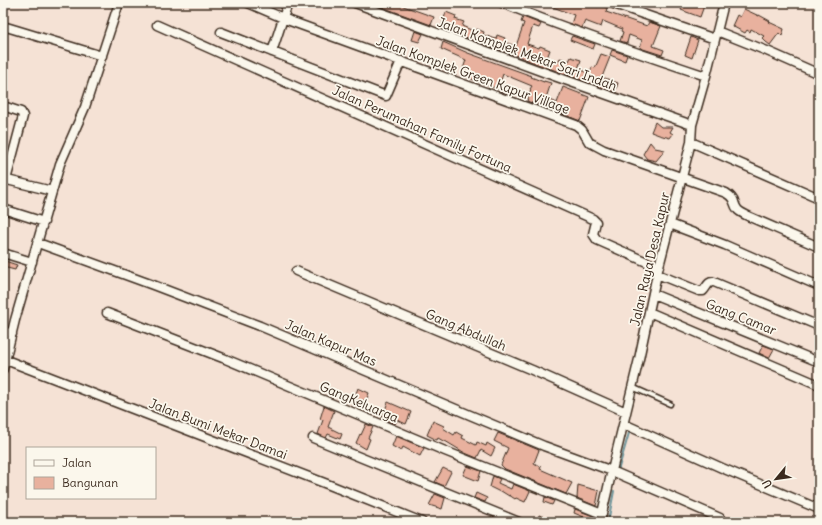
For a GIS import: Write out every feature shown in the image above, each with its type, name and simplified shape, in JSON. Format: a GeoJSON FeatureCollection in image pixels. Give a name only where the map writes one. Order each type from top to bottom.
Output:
{"type":"FeatureCollection","features":[{"type":"Feature","properties":{"kind":"street"},"geometry":{"type":"LineString","coordinates":[[3,369],[60,164],[86,107],[119,3]]}},
{"type":"Feature","properties":{"kind":"street","name":"Jalan Komplek Green Kapur Village"},"geometry":{"type":"LineString","coordinates":[[248,3],[290,21],[576,125],[582,130],[589,142],[604,150],[726,193],[733,198],[739,211],[819,247]]}},
{"type":"Feature","properties":{"kind":"street"},"geometry":{"type":"LineString","coordinates":[[272,52],[288,3]]}},
{"type":"Feature","properties":{"kind":"street","name":"Jalan Komplek Mekar Sari Indah"},"geometry":{"type":"LineString","coordinates":[[355,3],[557,78],[692,125]]}},
{"type":"Feature","properties":{"kind":"street"},"geometry":{"type":"LineString","coordinates":[[502,3],[632,52],[706,76]]}},
{"type":"Feature","properties":{"kind":"street"},"geometry":{"type":"LineString","coordinates":[[611,3],[715,39]]}},
{"type":"Feature","properties":{"kind":"street","name":"Jalan Raya Desa Kapur"},"geometry":{"type":"LineString","coordinates":[[601,518],[624,424],[658,271],[691,142],[692,125],[724,3]]}},
{"type":"Feature","properties":{"kind":"street","name":"Jalan Perumahan Family Fortuna"},"geometry":{"type":"LineString","coordinates":[[157,25],[593,219],[596,222],[593,234],[597,240],[658,271]]}},
{"type":"Feature","properties":{"kind":"street"},"geometry":{"type":"LineString","coordinates":[[3,26],[102,56]]}},
{"type":"Feature","properties":{"kind":"street"},"geometry":{"type":"LineString","coordinates":[[717,31],[819,74]]}},
{"type":"Feature","properties":{"kind":"street"},"geometry":{"type":"LineString","coordinates":[[222,32],[386,96],[401,61]]}},
{"type":"Feature","properties":{"kind":"street"},"geometry":{"type":"LineString","coordinates":[[3,106],[21,112],[23,116],[4,180],[52,191]]}},
{"type":"Feature","properties":{"kind":"street"},"geometry":{"type":"LineString","coordinates":[[691,142],[819,198]]}},
{"type":"Feature","properties":{"kind":"street"},"geometry":{"type":"LineString","coordinates":[[3,209],[44,222]]}},
{"type":"Feature","properties":{"kind":"street"},"geometry":{"type":"LineString","coordinates":[[670,224],[725,245],[819,286]]}},
{"type":"Feature","properties":{"kind":"street","name":"Jalan Kapur Mas"},"geometry":{"type":"LineString","coordinates":[[38,242],[260,326],[544,446],[612,471],[720,518]]}},
{"type":"Feature","properties":{"kind":"street"},"geometry":{"type":"LineString","coordinates":[[3,253],[32,262]]}},
{"type":"Feature","properties":{"kind":"street"},"geometry":{"type":"LineString","coordinates":[[658,271],[699,291],[703,291],[710,282],[714,282],[819,326]]}},
{"type":"Feature","properties":{"kind":"street","name":"Gang Abdullah"},"geometry":{"type":"LineString","coordinates":[[296,272],[532,370],[626,412]]}},
{"type":"Feature","properties":{"kind":"street","name":"Gang Camar"},"geometry":{"type":"LineString","coordinates":[[653,294],[819,362]]}},
{"type":"Feature","properties":{"kind":"street"},"geometry":{"type":"LineString","coordinates":[[649,312],[819,385]]}},
{"type":"Feature","properties":{"kind":"street","name":"GangKeluarga"},"geometry":{"type":"LineString","coordinates":[[107,313],[223,358],[601,518]]}},
{"type":"Feature","properties":{"kind":"street"},"geometry":{"type":"LineString","coordinates":[[3,331],[12,334]]}},
{"type":"Feature","properties":{"kind":"street","name":"Jalan Bumi Mekar Damai"},"geometry":{"type":"LineString","coordinates":[[6,360],[299,472],[422,522]]}},
{"type":"Feature","properties":{"kind":"street"},"geometry":{"type":"LineString","coordinates":[[624,424],[819,509]]}},
{"type":"Feature","properties":{"kind":"street"},"geometry":{"type":"LineString","coordinates":[[313,438],[519,522]]}},
{"type":"Feature","properties":{"kind":"lane"},"geometry":{"type":"LineString","coordinates":[[632,388],[670,404]]}},
{"type":"Feature","properties":{"kind":"building"},"geometry":{"type":"Polygon","coordinates":[[[371,3],[395,3],[434,17],[431,25],[371,3]]]}},
{"type":"Feature","properties":{"kind":"building"},"geometry":{"type":"Polygon","coordinates":[[[545,3],[588,3],[598,7],[599,5],[607,8],[606,12],[647,26],[649,22],[661,26],[653,46],[664,50],[662,55],[640,48],[642,40],[629,35],[627,43],[620,41],[623,32],[621,31],[622,29],[603,21],[601,27],[585,21],[582,28],[571,24],[574,15],[545,3]]]}},
{"type":"Feature","properties":{"kind":"building"},"geometry":{"type":"Polygon","coordinates":[[[684,3],[705,3],[700,17],[681,10],[684,3]]]}},
{"type":"Feature","properties":{"kind":"building"},"geometry":{"type":"Polygon","coordinates":[[[744,9],[759,15],[770,21],[769,22],[784,29],[782,36],[779,33],[770,45],[762,38],[764,36],[751,29],[750,32],[747,30],[745,33],[732,26],[737,15],[740,17],[744,9]]]}},
{"type":"Feature","properties":{"kind":"building"},"geometry":{"type":"Polygon","coordinates":[[[446,12],[456,16],[455,19],[464,22],[462,26],[476,32],[477,29],[484,32],[483,35],[496,39],[497,35],[505,38],[504,42],[516,46],[524,23],[521,22],[523,17],[541,24],[539,28],[533,26],[527,44],[539,48],[540,46],[550,50],[547,58],[558,62],[560,58],[569,61],[571,57],[581,60],[578,69],[590,73],[592,67],[595,68],[601,54],[610,57],[602,77],[618,83],[615,92],[511,53],[441,29],[446,12]]]}},
{"type":"Feature","properties":{"kind":"building"},"geometry":{"type":"Polygon","coordinates":[[[415,31],[423,34],[419,42],[412,40],[415,31]]]}},
{"type":"Feature","properties":{"kind":"building"},"geometry":{"type":"Polygon","coordinates":[[[572,36],[595,44],[593,49],[570,40],[572,36]]]}},
{"type":"Feature","properties":{"kind":"building"},"geometry":{"type":"Polygon","coordinates":[[[691,37],[698,40],[692,58],[685,55],[691,37]]]}},
{"type":"Feature","properties":{"kind":"building"},"geometry":{"type":"Polygon","coordinates":[[[443,42],[544,82],[551,83],[546,98],[557,103],[563,87],[589,97],[580,121],[527,101],[532,86],[503,74],[498,89],[461,75],[466,60],[441,49],[443,42]]]}},
{"type":"Feature","properties":{"kind":"building"},"geometry":{"type":"Polygon","coordinates":[[[612,50],[627,55],[625,61],[610,55],[612,50]]]}},
{"type":"Feature","properties":{"kind":"building"},"geometry":{"type":"Polygon","coordinates":[[[655,122],[661,127],[673,127],[670,132],[673,134],[670,138],[651,132],[655,122]]]}},
{"type":"Feature","properties":{"kind":"building"},"geometry":{"type":"Polygon","coordinates":[[[650,142],[655,148],[665,150],[656,161],[647,159],[643,154],[650,142]]]}},
{"type":"Feature","properties":{"kind":"building"},"geometry":{"type":"Polygon","coordinates":[[[5,261],[17,265],[15,270],[3,267],[5,261]]]}},
{"type":"Feature","properties":{"kind":"building"},"geometry":{"type":"Polygon","coordinates":[[[763,345],[774,349],[769,358],[759,353],[763,345]]]}},
{"type":"Feature","properties":{"kind":"building"},"geometry":{"type":"Polygon","coordinates":[[[358,388],[369,393],[366,401],[363,400],[360,408],[355,405],[357,397],[355,396],[358,388]]]}},
{"type":"Feature","properties":{"kind":"building"},"geometry":{"type":"Polygon","coordinates":[[[388,402],[411,412],[406,424],[397,420],[395,424],[382,418],[388,402]]]}},
{"type":"Feature","properties":{"kind":"building"},"geometry":{"type":"Polygon","coordinates":[[[324,406],[334,411],[328,427],[342,434],[340,439],[328,434],[326,438],[318,434],[323,420],[320,419],[324,406]]]}},
{"type":"Feature","properties":{"kind":"building"},"geometry":{"type":"Polygon","coordinates":[[[433,421],[444,426],[443,428],[454,435],[456,432],[463,436],[462,438],[476,445],[477,442],[486,446],[487,443],[495,448],[491,456],[481,450],[477,458],[465,453],[445,441],[438,438],[437,440],[427,435],[433,421]]]}},
{"type":"Feature","properties":{"kind":"building"},"geometry":{"type":"Polygon","coordinates":[[[366,424],[373,427],[368,438],[370,439],[366,449],[356,443],[366,424]]]}},
{"type":"Feature","properties":{"kind":"building"},"geometry":{"type":"Polygon","coordinates":[[[498,433],[539,450],[534,463],[541,467],[540,469],[572,483],[566,494],[505,469],[501,465],[508,448],[494,441],[498,433]]]}},
{"type":"Feature","properties":{"kind":"building"},"geometry":{"type":"Polygon","coordinates":[[[396,436],[424,448],[420,456],[403,447],[401,451],[392,446],[396,436]]]}},
{"type":"Feature","properties":{"kind":"building"},"geometry":{"type":"Polygon","coordinates":[[[467,466],[481,471],[478,481],[463,475],[467,466]]]}},
{"type":"Feature","properties":{"kind":"building"},"geometry":{"type":"Polygon","coordinates":[[[443,468],[451,472],[444,486],[435,482],[443,468]]]}},
{"type":"Feature","properties":{"kind":"building"},"geometry":{"type":"Polygon","coordinates":[[[493,476],[500,479],[498,483],[511,489],[513,484],[530,491],[525,502],[490,487],[493,476]]]}},
{"type":"Feature","properties":{"kind":"building"},"geometry":{"type":"Polygon","coordinates":[[[578,485],[599,491],[596,506],[577,498],[578,485]]]}},
{"type":"Feature","properties":{"kind":"building"},"geometry":{"type":"Polygon","coordinates":[[[476,493],[487,498],[485,502],[474,498],[476,493]]]}},
{"type":"Feature","properties":{"kind":"building"},"geometry":{"type":"Polygon","coordinates":[[[435,494],[445,498],[442,509],[429,505],[435,494]]]}},
{"type":"Feature","properties":{"kind":"building"},"geometry":{"type":"Polygon","coordinates":[[[545,497],[554,501],[552,505],[544,502],[545,497]]]}},
{"type":"Feature","properties":{"kind":"building"},"geometry":{"type":"Polygon","coordinates":[[[575,509],[593,516],[591,520],[574,513],[575,509]]]}},
{"type":"Feature","properties":{"kind":"building"},"geometry":{"type":"Polygon","coordinates":[[[539,515],[557,521],[557,522],[537,522],[539,515]]]}},
{"type":"Feature","properties":{"kind":"waterway"},"geometry":{"type":"LineString","coordinates":[[618,471],[629,433]]}},
{"type":"Feature","properties":{"kind":"waterway"},"geometry":{"type":"LineString","coordinates":[[608,522],[614,491]]}}]}
